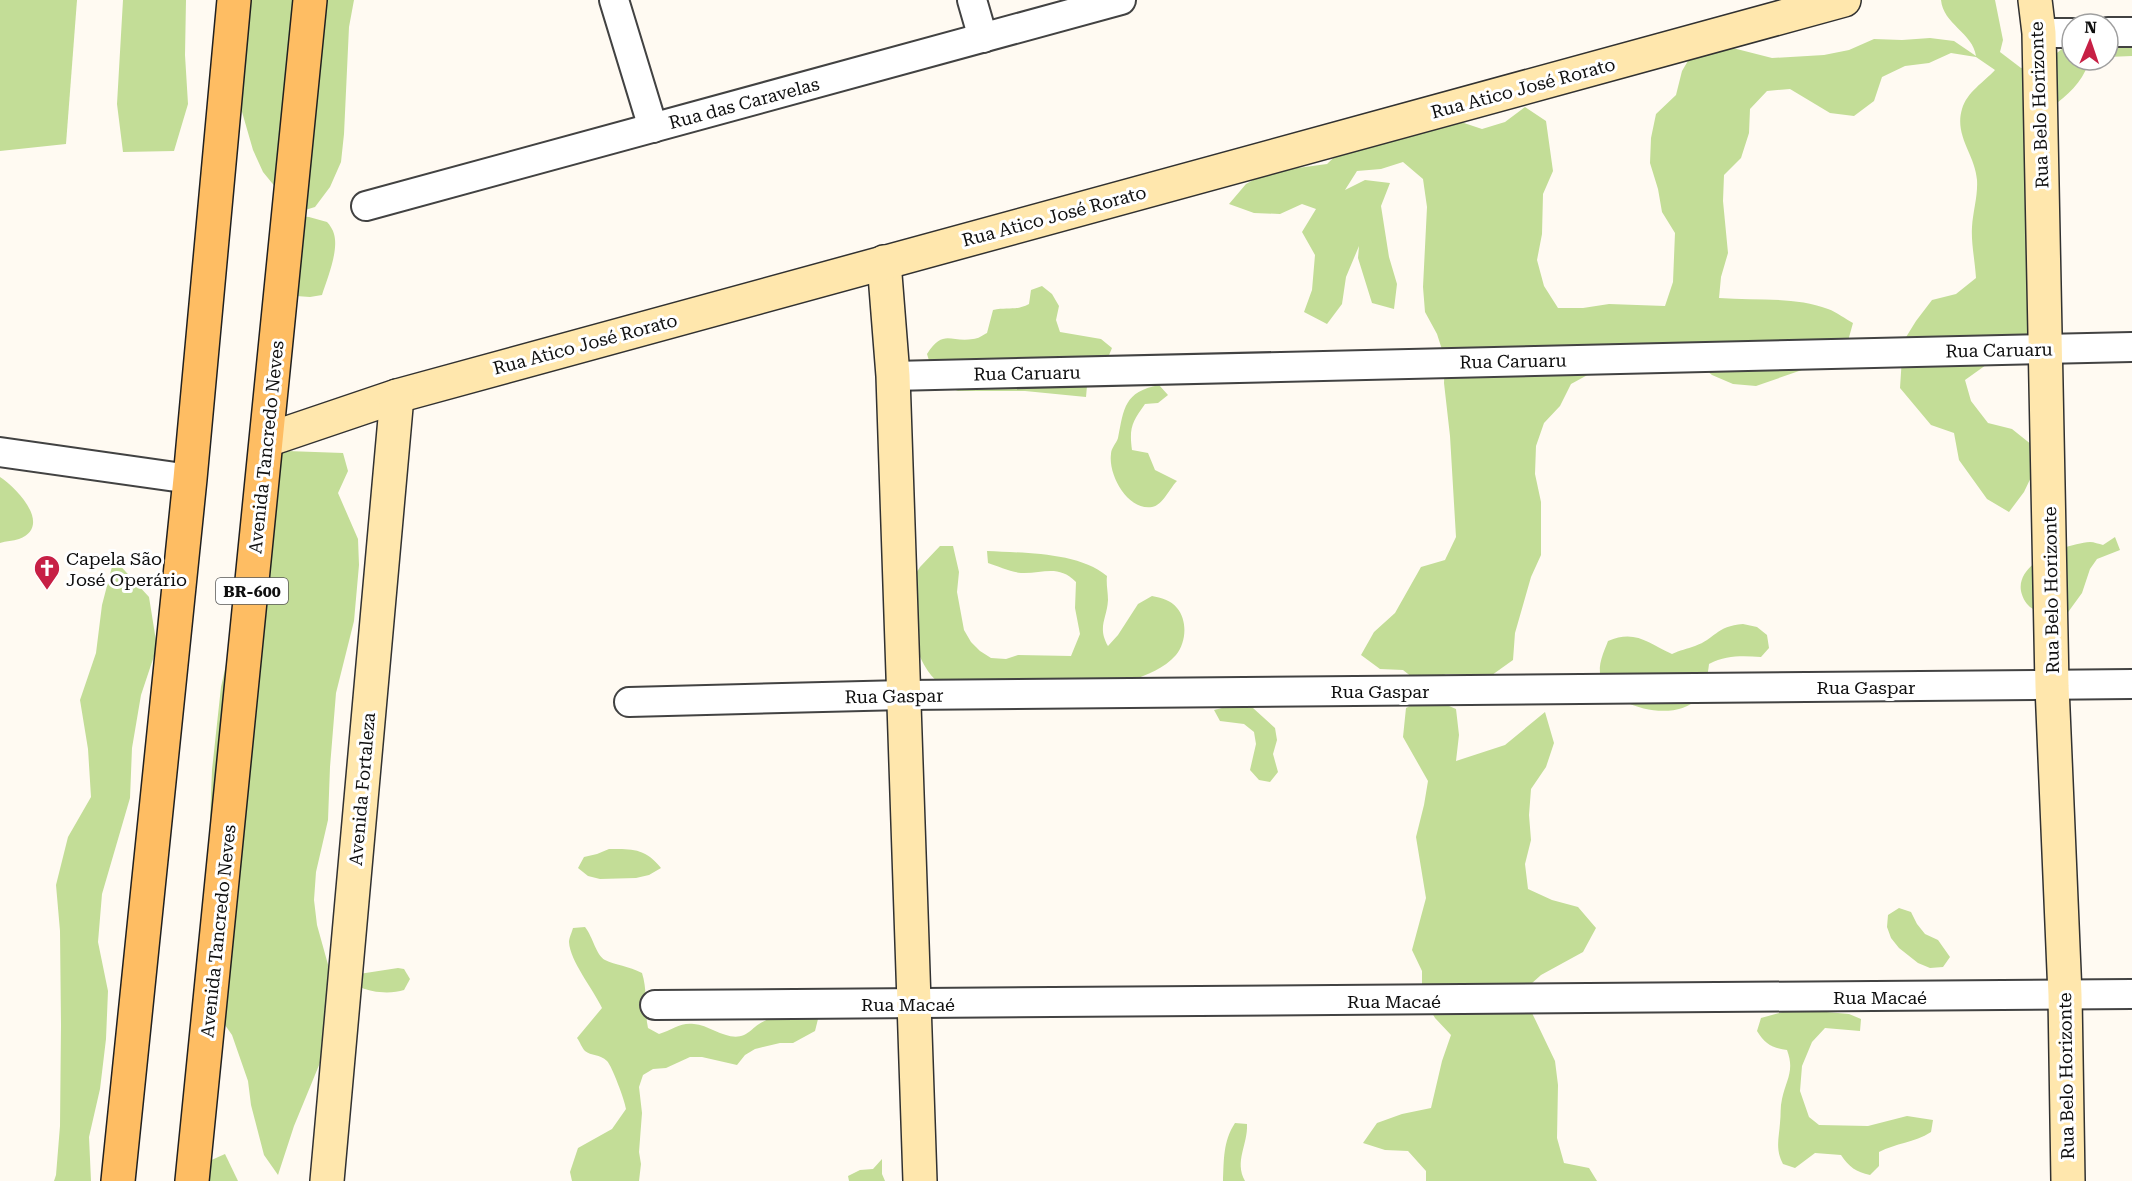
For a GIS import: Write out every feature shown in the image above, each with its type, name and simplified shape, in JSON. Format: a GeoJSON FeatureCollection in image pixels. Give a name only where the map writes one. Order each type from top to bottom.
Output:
{"type":"FeatureCollection","features":[{"type":"Feature","properties":{"kind":"main road"},"geometry":{"type":"LineString","coordinates":[[118,1181],[190,479],[234,0]]}},
{"type":"Feature","properties":{"kind":"main road","name":"Avenida Tancredo Neves"},"geometry":{"type":"LineString","coordinates":[[192,1181],[310,0]]}},
{"type":"Feature","properties":{"kind":"street"},"geometry":{"type":"LineString","coordinates":[[614,0],[653,128]]}},
{"type":"Feature","properties":{"kind":"street"},"geometry":{"type":"LineString","coordinates":[[972,0],[982,38]]}},
{"type":"Feature","properties":{"kind":"street","name":"Rua das Caravelas"},"geometry":{"type":"LineString","coordinates":[[366,206],[1121,0]]}},
{"type":"Feature","properties":{"kind":"street","name":"Rua Atico José Rorato"},"geometry":{"type":"LineString","coordinates":[[267,440],[397,396],[1844,0]]}},
{"type":"Feature","properties":{"kind":"street","name":"Rua Belo Horizonte"},"geometry":{"type":"LineString","coordinates":[[2035,0],[2038,33],[2046,349],[2052,686],[2065,995],[2068,1181]]}},
{"type":"Feature","properties":{"kind":"street"},"geometry":{"type":"LineString","coordinates":[[2038,33],[2060,33]]}},
{"type":"Feature","properties":{"kind":"street"},"geometry":{"type":"LineString","coordinates":[[884,262],[894,376],[920,1181]]}},
{"type":"Feature","properties":{"kind":"street","name":"Rua Caruaru"},"geometry":{"type":"LineString","coordinates":[[894,376],[2132,347]]}},
{"type":"Feature","properties":{"kind":"street","name":"Avenida Fortaleza"},"geometry":{"type":"LineString","coordinates":[[327,1181],[397,396]]}},
{"type":"Feature","properties":{"kind":"street"},"geometry":{"type":"LineString","coordinates":[[0,452],[190,479]]}},
{"type":"Feature","properties":{"kind":"street","name":"Rua Gaspar"},"geometry":{"type":"LineString","coordinates":[[628,702],[904,695],[2132,684]]}},
{"type":"Feature","properties":{"kind":"street","name":"Rua Macaé"},"geometry":{"type":"LineString","coordinates":[[656,1005],[2132,994]]}},
{"type":"Feature","properties":{"kind":"green space"},"geometry":{"type":"Polygon","coordinates":[[[0,0],[77,0],[66,144],[0,151],[0,0]]]}},
{"type":"Feature","properties":{"kind":"green space"},"geometry":{"type":"Polygon","coordinates":[[[123,0],[186,0],[185,55],[188,104],[174,151],[123,152],[117,104],[123,0]]]}},
{"type":"Feature","properties":{"kind":"green space"},"geometry":{"type":"Polygon","coordinates":[[[247,0],[354,0],[349,27],[341,162],[330,187],[315,207],[292,214],[281,194],[263,172],[253,150],[238,98],[247,0]]]}},
{"type":"Feature","properties":{"kind":"green space"},"geometry":{"type":"Polygon","coordinates":[[[1941,0],[1995,0],[2003,40],[2000,52],[2021,68],[2048,60],[2060,50],[2060,72],[2084,72],[2078,83],[2052,107],[2030,345],[1986,365],[1965,380],[1971,401],[1988,423],[2012,429],[2032,445],[2035,469],[2024,492],[2009,512],[1987,499],[1959,460],[1954,433],[1931,425],[1900,388],[1903,342],[1916,321],[1932,300],[1956,294],[1976,278],[1972,233],[1977,180],[1960,119],[1968,97],[1995,70],[1976,57],[1951,53],[1929,63],[1905,66],[1882,77],[1874,101],[1854,116],[1830,113],[1790,89],[1767,91],[1750,109],[1749,133],[1741,158],[1724,175],[1723,201],[1728,253],[1721,277],[1719,298],[1802,302],[1831,310],[1853,323],[1846,348],[1825,362],[1756,386],[1733,384],[1712,375],[1694,360],[1593,372],[1571,384],[1560,406],[1544,423],[1536,446],[1535,474],[1541,502],[1541,555],[1531,577],[1515,633],[1513,660],[1492,675],[1446,674],[1422,685],[1403,670],[1380,669],[1361,655],[1374,632],[1395,613],[1421,567],[1445,560],[1456,537],[1450,436],[1444,383],[1445,359],[1437,334],[1425,312],[1423,287],[1427,207],[1423,179],[1403,162],[1381,169],[1357,171],[1345,190],[1365,180],[1390,183],[1381,206],[1389,257],[1397,284],[1394,309],[1372,303],[1358,258],[1359,246],[1346,277],[1342,304],[1327,324],[1304,312],[1312,290],[1315,255],[1302,232],[1316,209],[1302,204],[1280,214],[1254,213],[1229,204],[1246,184],[1268,172],[1327,164],[1345,147],[1455,120],[1482,129],[1505,122],[1525,107],[1546,121],[1553,171],[1543,194],[1542,234],[1537,260],[1544,286],[1558,308],[1583,308],[1609,304],[1665,306],[1673,282],[1675,233],[1662,212],[1650,163],[1651,138],[1656,114],[1676,95],[1682,71],[1695,49],[1721,45],[1772,58],[1824,55],[1849,50],[1874,39],[1930,38],[1954,41],[1976,56],[1970,41],[1947,16],[1941,0]]]}},
{"type":"Feature","properties":{"kind":"green space"},"geometry":{"type":"Polygon","coordinates":[[[2132,18],[2132,56],[2120,56],[2120,21],[2132,18]]]}},
{"type":"Feature","properties":{"kind":"green space"},"geometry":{"type":"Polygon","coordinates":[[[297,216],[327,222],[334,232],[334,257],[322,295],[296,296],[270,253],[270,235],[275,227],[297,216]]]}},
{"type":"Feature","properties":{"kind":"green space"},"geometry":{"type":"Polygon","coordinates":[[[1042,286],[1052,294],[1059,306],[1056,320],[1060,332],[1101,339],[1112,348],[1107,360],[1071,381],[1087,386],[1086,397],[1025,391],[958,391],[947,387],[931,367],[927,354],[933,346],[938,341],[948,338],[965,340],[980,337],[987,333],[993,310],[1016,308],[1029,304],[1031,290],[1042,286]]]}},
{"type":"Feature","properties":{"kind":"green space"},"geometry":{"type":"Polygon","coordinates":[[[1159,385],[1168,395],[1158,403],[1145,404],[1141,410],[1131,431],[1132,450],[1148,453],[1155,470],[1177,481],[1156,506],[1143,507],[1128,498],[1121,490],[1113,472],[1111,452],[1118,438],[1124,410],[1132,397],[1147,388],[1159,385]]]}},
{"type":"Feature","properties":{"kind":"green space"},"geometry":{"type":"Polygon","coordinates":[[[287,451],[343,453],[348,471],[338,493],[358,539],[359,565],[354,621],[336,693],[328,820],[316,872],[314,900],[317,925],[332,979],[324,1053],[294,1126],[278,1175],[264,1155],[251,1105],[248,1081],[232,1035],[218,1015],[209,846],[212,770],[221,687],[264,462],[287,451]]]}},
{"type":"Feature","properties":{"kind":"green space"},"geometry":{"type":"Polygon","coordinates":[[[0,477],[29,507],[33,525],[29,533],[19,539],[0,543],[0,477]]]}},
{"type":"Feature","properties":{"kind":"green space"},"geometry":{"type":"Polygon","coordinates":[[[2115,537],[2120,550],[2097,559],[2090,569],[2082,593],[2066,615],[2038,611],[2027,604],[2021,591],[2022,581],[2026,571],[2034,563],[2068,546],[2090,542],[2103,545],[2115,537]]]}},
{"type":"Feature","properties":{"kind":"green space"},"geometry":{"type":"Polygon","coordinates":[[[940,546],[953,546],[959,572],[957,592],[964,630],[971,642],[991,658],[1006,659],[1018,655],[1071,656],[1080,634],[1075,608],[1076,582],[1063,573],[1050,571],[1021,573],[1004,569],[988,563],[987,551],[1034,553],[1066,558],[1095,568],[1107,576],[1108,600],[1103,633],[1108,646],[1138,604],[1152,596],[1169,601],[1181,613],[1184,625],[1182,644],[1176,655],[1166,664],[1131,681],[941,685],[924,665],[919,653],[912,628],[906,589],[920,567],[940,546]]]}},
{"type":"Feature","properties":{"kind":"green space"},"geometry":{"type":"Polygon","coordinates":[[[114,559],[149,597],[157,647],[141,695],[132,748],[130,798],[102,894],[98,942],[108,991],[106,1039],[100,1089],[89,1137],[91,1181],[54,1181],[60,1126],[61,1025],[60,931],[56,885],[68,837],[91,797],[88,749],[80,700],[96,653],[102,605],[114,559]]]}},
{"type":"Feature","properties":{"kind":"green space"},"geometry":{"type":"Polygon","coordinates":[[[1743,624],[1757,627],[1767,635],[1769,648],[1761,657],[1741,656],[1709,664],[1702,692],[1687,706],[1660,711],[1644,709],[1617,697],[1607,688],[1601,677],[1600,663],[1608,641],[1626,636],[1634,637],[1672,654],[1702,643],[1727,627],[1743,624]]]}},
{"type":"Feature","properties":{"kind":"green space"},"geometry":{"type":"Polygon","coordinates":[[[1428,697],[1456,709],[1459,735],[1456,761],[1505,745],[1545,712],[1554,743],[1546,767],[1531,789],[1529,815],[1531,840],[1525,864],[1528,889],[1552,900],[1578,907],[1596,928],[1583,952],[1541,975],[1522,992],[1555,1061],[1558,1085],[1557,1138],[1564,1163],[1589,1168],[1597,1181],[1426,1181],[1426,1171],[1408,1151],[1385,1150],[1363,1143],[1377,1123],[1402,1114],[1431,1108],[1442,1061],[1451,1035],[1435,1018],[1422,996],[1422,971],[1412,950],[1426,898],[1416,837],[1428,781],[1403,737],[1406,708],[1428,697]]]}},
{"type":"Feature","properties":{"kind":"green space"},"geometry":{"type":"Polygon","coordinates":[[[1226,707],[1253,708],[1275,728],[1277,740],[1273,754],[1278,772],[1270,782],[1259,780],[1250,770],[1256,744],[1254,732],[1244,724],[1220,721],[1214,710],[1226,707]]]}},
{"type":"Feature","properties":{"kind":"green space"},"geometry":{"type":"Polygon","coordinates":[[[609,849],[625,849],[644,853],[661,868],[649,875],[636,878],[600,879],[588,876],[578,868],[584,857],[609,849]]]}},
{"type":"Feature","properties":{"kind":"green space"},"geometry":{"type":"Polygon","coordinates":[[[1899,908],[1911,912],[1925,934],[1938,940],[1950,957],[1943,967],[1930,968],[1918,963],[1899,948],[1891,938],[1887,927],[1888,915],[1899,908]]]}},
{"type":"Feature","properties":{"kind":"green space"},"geometry":{"type":"Polygon","coordinates":[[[585,927],[602,958],[642,973],[648,1028],[659,1034],[689,1024],[700,1025],[725,1035],[738,1037],[766,1020],[781,1015],[796,1014],[818,1019],[815,1031],[793,1043],[780,1043],[755,1049],[745,1055],[737,1065],[702,1057],[690,1057],[666,1068],[653,1069],[643,1075],[639,1087],[642,1113],[639,1181],[572,1181],[570,1172],[578,1148],[612,1129],[626,1109],[607,1061],[585,1051],[577,1038],[602,1008],[570,950],[569,940],[573,928],[585,927]]]}},
{"type":"Feature","properties":{"kind":"green space"},"geometry":{"type":"Polygon","coordinates":[[[404,969],[410,979],[404,990],[382,992],[360,987],[359,974],[404,969]]]}},
{"type":"Feature","properties":{"kind":"green space"},"geometry":{"type":"Polygon","coordinates":[[[1793,1009],[1849,1014],[1861,1019],[1860,1031],[1825,1028],[1812,1042],[1802,1066],[1800,1091],[1809,1117],[1819,1125],[1868,1126],[1907,1116],[1933,1120],[1931,1132],[1879,1152],[1879,1166],[1870,1175],[1853,1168],[1841,1155],[1815,1153],[1795,1168],[1783,1164],[1778,1139],[1781,1102],[1790,1070],[1789,1057],[1787,1050],[1769,1045],[1757,1031],[1761,1018],[1793,1009]]]}},
{"type":"Feature","properties":{"kind":"green space"},"geometry":{"type":"Polygon","coordinates":[[[1235,1123],[1247,1124],[1241,1160],[1245,1181],[1223,1181],[1226,1144],[1235,1123]]]}},
{"type":"Feature","properties":{"kind":"green space"},"geometry":{"type":"Polygon","coordinates":[[[225,1154],[238,1181],[183,1181],[198,1166],[225,1154]]]}},
{"type":"Feature","properties":{"kind":"green space"},"geometry":{"type":"Polygon","coordinates":[[[882,1159],[882,1174],[885,1181],[849,1181],[848,1176],[860,1170],[873,1169],[882,1159]]]}},
{"type":"Feature","properties":{"kind":"place","name":"Capela São José Operário"},"geometry":{"type":"Point","coordinates":[47,591]}}]}
